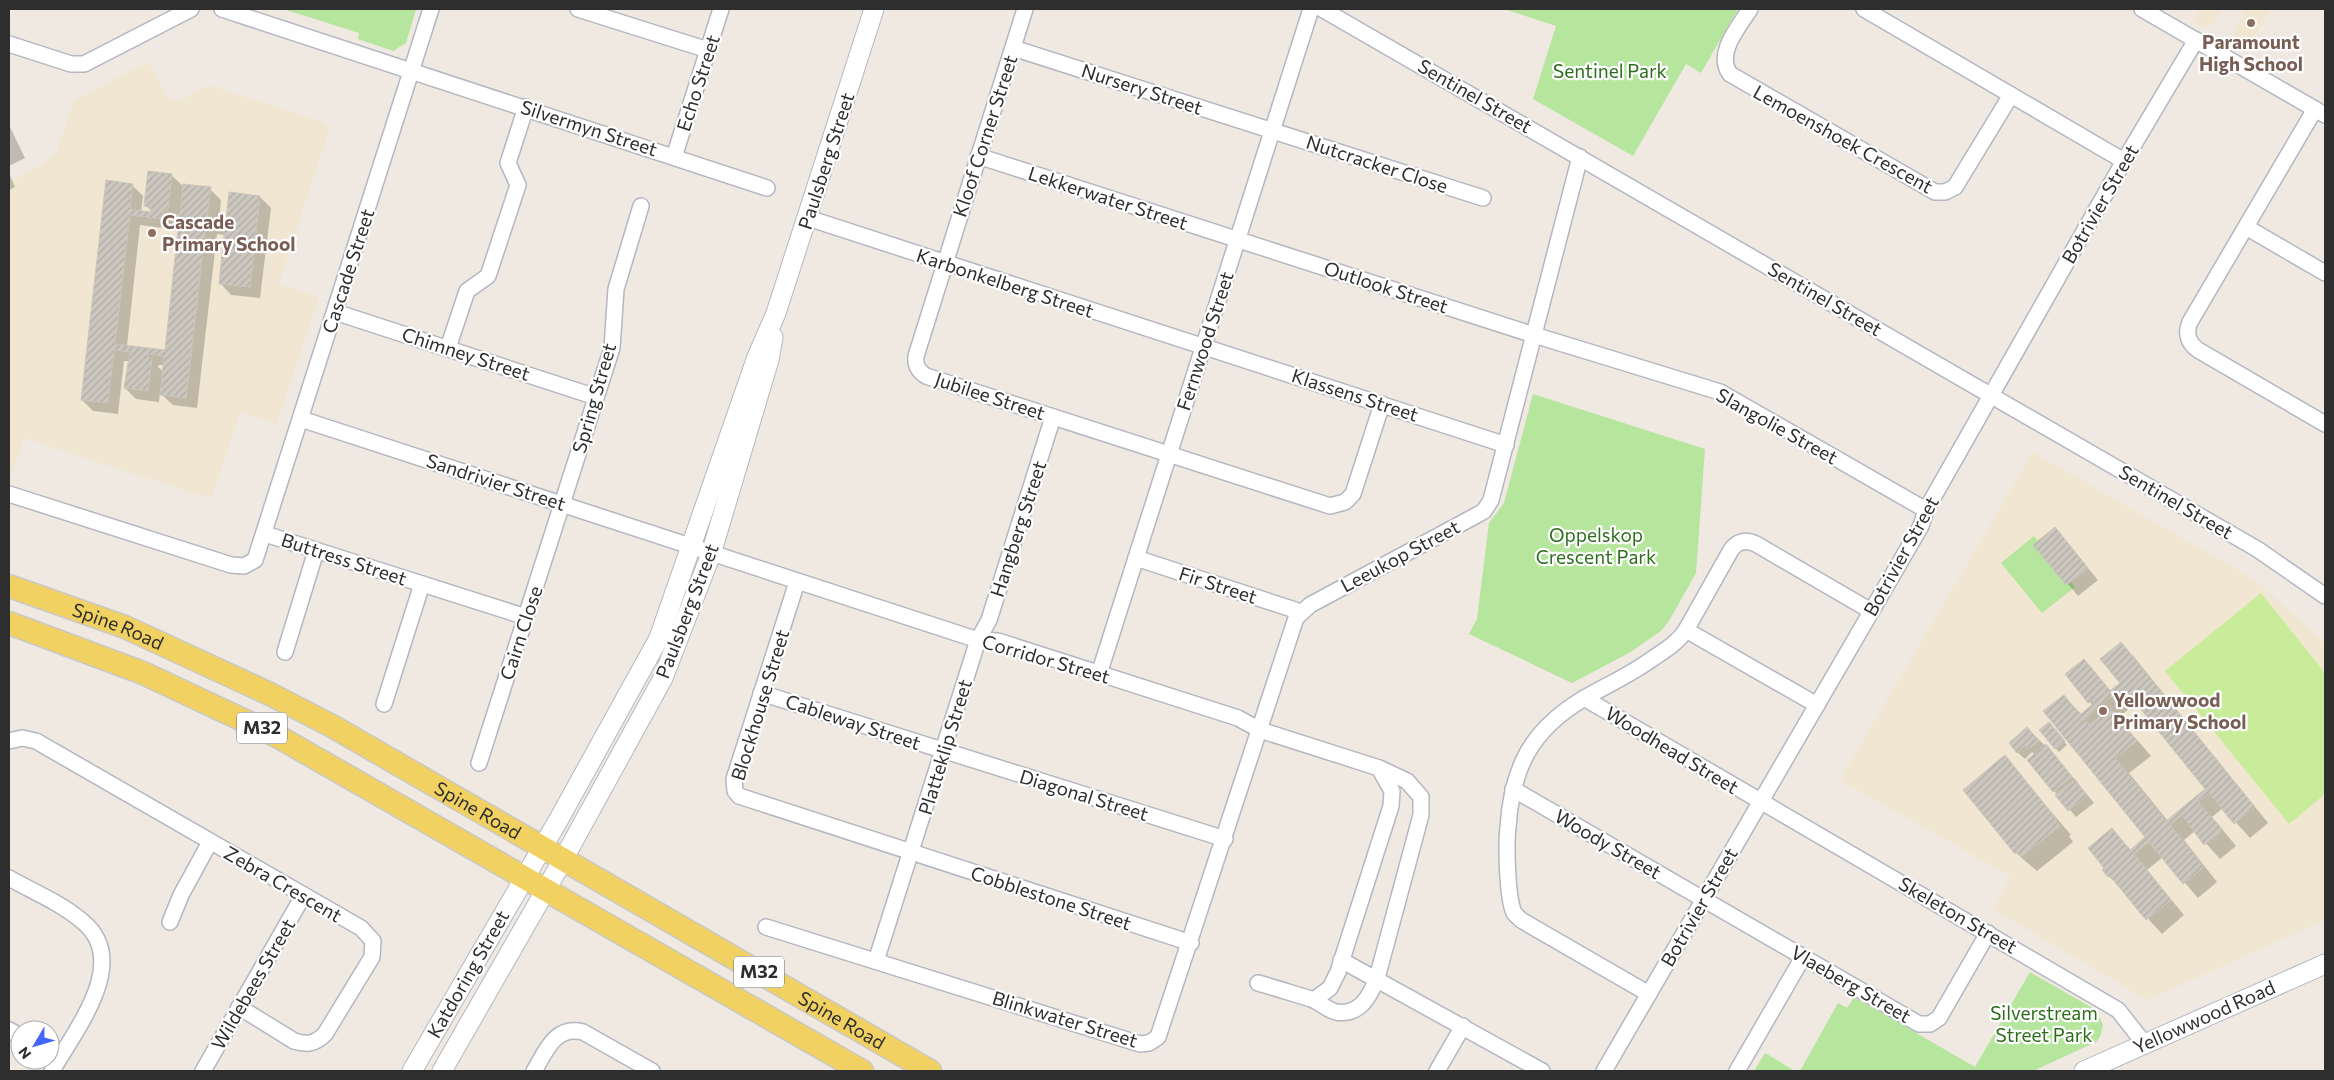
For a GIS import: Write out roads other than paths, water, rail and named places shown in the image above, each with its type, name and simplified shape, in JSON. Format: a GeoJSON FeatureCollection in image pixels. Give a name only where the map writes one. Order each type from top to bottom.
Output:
{"type":"FeatureCollection","features":[{"type":"Feature","properties":{"kind":"main road","name":"Spine Road"},"geometry":{"type":"LineString","coordinates":[[9,586],[125,627],[270,694],[332,726],[564,858],[930,1071]]}},
{"type":"Feature","properties":{"kind":"main road","name":"Spine Road"},"geometry":{"type":"LineString","coordinates":[[9,623],[134,670],[269,732],[338,768],[862,1071]]}},
{"type":"Feature","properties":{"kind":"street"},"geometry":{"type":"LineString","coordinates":[[9,44],[71,64],[84,64],[191,9]]}},
{"type":"Feature","properties":{"kind":"street","name":"Silvermyn Street"},"geometry":{"type":"LineString","coordinates":[[222,9],[526,107],[767,188]]}},
{"type":"Feature","properties":{"kind":"street","name":"Cascade Street"},"geometry":{"type":"LineString","coordinates":[[265,534],[431,9]]}},
{"type":"Feature","properties":{"kind":"street"},"geometry":{"type":"LineString","coordinates":[[578,9],[708,50]]}},
{"type":"Feature","properties":{"kind":"street","name":"Echo Street"},"geometry":{"type":"LineString","coordinates":[[674,156],[721,9]]}},
{"type":"Feature","properties":{"kind":"street","name":"Paulsberg Street"},"geometry":{"type":"LineString","coordinates":[[525,877],[650,656],[667,620],[756,357],[776,313],[874,9]]}},
{"type":"Feature","properties":{"kind":"street","name":"Kloof Corner Street"},"geometry":{"type":"LineString","coordinates":[[944,264],[1025,9]]}},
{"type":"Feature","properties":{"kind":"street","name":"Fernwood Street"},"geometry":{"type":"LineString","coordinates":[[1098,674],[1311,9]]}},
{"type":"Feature","properties":{"kind":"street","name":"Sentinel Street"},"geometry":{"type":"LineString","coordinates":[[1322,9],[2257,549],[2325,596]]}},
{"type":"Feature","properties":{"kind":"street","name":"Lemoenshoek Crescent"},"geometry":{"type":"LineString","coordinates":[[1750,9],[1725,52],[1724,63],[1730,74],[1935,192],[1945,192],[1955,187],[2011,95]]}},
{"type":"Feature","properties":{"kind":"street"},"geometry":{"type":"LineString","coordinates":[[1864,9],[2124,161]]}},
{"type":"Feature","properties":{"kind":"street"},"geometry":{"type":"LineString","coordinates":[[2142,9],[2320,112],[2246,227],[2190,322],[2188,337],[2198,350],[2325,424]]}},
{"type":"Feature","properties":{"kind":"street","name":"Botrivier Street"},"geometry":{"type":"LineString","coordinates":[[1604,1071],[1920,526],[1926,510],[2124,161],[2196,40]]}},
{"type":"Feature","properties":{"kind":"street","name":"Nursery Street"},"geometry":{"type":"LineString","coordinates":[[1013,48],[1272,131]]}},
{"type":"Feature","properties":{"kind":"street"},"geometry":{"type":"LineString","coordinates":[[448,348],[467,291],[488,276],[518,185],[508,162],[526,107]]}},
{"type":"Feature","properties":{"kind":"street","name":"Nutcracker Close"},"geometry":{"type":"LineString","coordinates":[[1272,131],[1483,198]]}},
{"type":"Feature","properties":{"kind":"street","name":"Lekkerwater Street"},"geometry":{"type":"LineString","coordinates":[[978,156],[1237,239]]}},
{"type":"Feature","properties":{"kind":"street","name":"Leeukop Street"},"geometry":{"type":"LineString","coordinates":[[1301,612],[1484,511],[1491,500],[1580,157]]}},
{"type":"Feature","properties":{"kind":"street","name":"Spring Street"},"geometry":{"type":"LineString","coordinates":[[563,503],[612,348],[616,289],[641,206]]}},
{"type":"Feature","properties":{"kind":"street","name":"Karbonkelberg Street"},"geometry":{"type":"LineString","coordinates":[[808,218],[944,264],[1203,346]]}},
{"type":"Feature","properties":{"kind":"street"},"geometry":{"type":"LineString","coordinates":[[2246,227],[2325,273]]}},
{"type":"Feature","properties":{"kind":"street","name":"Outlook Street"},"geometry":{"type":"LineString","coordinates":[[1237,239],[1534,335]]}},
{"type":"Feature","properties":{"kind":"street","name":"Jubilee Street"},"geometry":{"type":"LineString","coordinates":[[944,264],[916,356],[920,372],[926,376],[1053,417],[1335,506],[1345,502],[1353,494],[1382,404]]}},
{"type":"Feature","properties":{"kind":"street","name":"Chimney Street"},"geometry":{"type":"LineString","coordinates":[[335,312],[596,397]]}},
{"type":"Feature","properties":{"kind":"street","name":"Paulsberg Street"},"geometry":{"type":"LineString","coordinates":[[546,888],[663,678],[710,554],[769,360],[776,313]]}},
{"type":"Feature","properties":{"kind":"street","name":"Slangolie Street"},"geometry":{"type":"LineString","coordinates":[[1534,335],[1720,392],[1926,510]]}},
{"type":"Feature","properties":{"kind":"street","name":"Klassens Street"},"geometry":{"type":"LineString","coordinates":[[1203,346],[1506,445]]}},
{"type":"Feature","properties":{"kind":"street","name":"Hangberg Street"},"geometry":{"type":"LineString","coordinates":[[978,640],[989,620],[1053,417]]}},
{"type":"Feature","properties":{"kind":"street","name":"Sandrivier Street"},"geometry":{"type":"LineString","coordinates":[[301,419],[692,545],[710,554]]}},
{"type":"Feature","properties":{"kind":"street","name":"Buttress Street"},"geometry":{"type":"LineString","coordinates":[[9,494],[238,566],[244,566],[255,560],[265,534],[526,617]]}},
{"type":"Feature","properties":{"kind":"street","name":"Cairn Close"},"geometry":{"type":"LineString","coordinates":[[479,763],[563,503]]}},
{"type":"Feature","properties":{"kind":"street"},"geometry":{"type":"LineString","coordinates":[[1649,994],[1521,920],[1514,913],[1506,840],[1513,789],[1536,737],[1584,698],[1642,667],[1677,641],[1686,630],[1731,550],[1743,541],[1756,544],[1871,611]]}},
{"type":"Feature","properties":{"kind":"street"},"geometry":{"type":"LineString","coordinates":[[285,652],[316,551]]}},
{"type":"Feature","properties":{"kind":"street","name":"Corridor Street"},"geometry":{"type":"LineString","coordinates":[[710,554],[978,640],[998,641],[1238,718],[1260,730],[1379,768],[1407,781],[1421,797],[1422,806],[1377,978],[1370,996],[1361,1006],[1350,1011],[1335,1012],[1314,1000],[1258,983]]}},
{"type":"Feature","properties":{"kind":"street","name":"Fir Street"},"geometry":{"type":"LineString","coordinates":[[1136,558],[1301,612]]}},
{"type":"Feature","properties":{"kind":"street","name":"Blockhouse Street"},"geometry":{"type":"LineString","coordinates":[[797,582],[734,779],[735,791],[739,796],[912,854]]}},
{"type":"Feature","properties":{"kind":"street"},"geometry":{"type":"LineString","coordinates":[[384,704],[422,584]]}},
{"type":"Feature","properties":{"kind":"street"},"geometry":{"type":"LineString","coordinates":[[1191,943],[1293,625],[1301,612]]}},
{"type":"Feature","properties":{"kind":"street"},"geometry":{"type":"LineString","coordinates":[[1686,630],[1817,705]]}},
{"type":"Feature","properties":{"kind":"street","name":"Platteklip Street"},"geometry":{"type":"LineString","coordinates":[[912,854],[978,640]]}},
{"type":"Feature","properties":{"kind":"street","name":"Cableway Street"},"geometry":{"type":"LineString","coordinates":[[761,693],[944,751]]}},
{"type":"Feature","properties":{"kind":"street","name":"Woodhead Street"},"geometry":{"type":"LineString","coordinates":[[1584,698],[1760,802]]}},
{"type":"Feature","properties":{"kind":"street","name":"Zebra Crescent"},"geometry":{"type":"LineString","coordinates":[[9,741],[22,738],[36,741],[360,928],[372,941],[372,957],[325,1034],[318,1041],[303,1044],[294,1041],[240,1007]]}},
{"type":"Feature","properties":{"kind":"street","name":"Diagonal Street"},"geometry":{"type":"LineString","coordinates":[[944,751],[1225,839]]}},
{"type":"Feature","properties":{"kind":"street"},"geometry":{"type":"LineString","coordinates":[[1314,1000],[1330,988],[1341,960],[1391,806],[1392,792],[1379,768]]}},
{"type":"Feature","properties":{"kind":"street","name":"Woody Street"},"geometry":{"type":"LineString","coordinates":[[1513,789],[1704,899]]}},
{"type":"Feature","properties":{"kind":"street","name":"Skeleton Street"},"geometry":{"type":"LineString","coordinates":[[1760,802],[2118,1010],[2144,1043]]}},
{"type":"Feature","properties":{"kind":"street"},"geometry":{"type":"LineString","coordinates":[[170,922],[180,895],[210,842]]}},
{"type":"Feature","properties":{"kind":"street"},"geometry":{"type":"LineString","coordinates":[[876,961],[912,854]]}},
{"type":"Feature","properties":{"kind":"street","name":"Cobblestone Street"},"geometry":{"type":"LineString","coordinates":[[912,854],[1191,943]]}},
{"type":"Feature","properties":{"kind":"street","name":"Katdoring Street"},"geometry":{"type":"LineString","coordinates":[[412,1071],[525,877]]}},
{"type":"Feature","properties":{"kind":"street"},"geometry":{"type":"LineString","coordinates":[[9,878],[83,922],[93,934],[101,952],[103,965],[99,986],[60,1050]]}},
{"type":"Feature","properties":{"kind":"street","name":"Katdoring Street"},"geometry":{"type":"LineString","coordinates":[[442,1071],[546,888]]}},
{"type":"Feature","properties":{"kind":"street","name":"Wildebees Street"},"geometry":{"type":"LineString","coordinates":[[203,1071],[303,896]]}},
{"type":"Feature","properties":{"kind":"street","name":"Vlaeberg Street"},"geometry":{"type":"LineString","coordinates":[[1704,899],[1914,1021],[1930,1024],[1943,1013],[1988,933]]}},
{"type":"Feature","properties":{"kind":"street","name":"Blinkwater Street"},"geometry":{"type":"LineString","coordinates":[[766,927],[1144,1044],[1154,1041],[1161,1033],[1191,943]]}},
{"type":"Feature","properties":{"kind":"street"},"geometry":{"type":"LineString","coordinates":[[1737,1071],[1804,957]]}},
{"type":"Feature","properties":{"kind":"street"},"geometry":{"type":"LineString","coordinates":[[1341,960],[1414,998],[1542,1071]]}},
{"type":"Feature","properties":{"kind":"street","name":"Yellowwood Road"},"geometry":{"type":"LineString","coordinates":[[2084,1071],[2325,964]]}},
{"type":"Feature","properties":{"kind":"street"},"geometry":{"type":"LineString","coordinates":[[1437,1071],[1463,1026]]}},
{"type":"Feature","properties":{"kind":"street"},"geometry":{"type":"LineString","coordinates":[[534,1071],[556,1036],[565,1031],[574,1030],[583,1032],[652,1071]]}},
{"type":"Feature","properties":{"kind":"place","name":"Paramount High School"},"geometry":{"type":"Point","coordinates":[2251,23]}},
{"type":"Feature","properties":{"kind":"place","name":"Cascade Primary School"},"geometry":{"type":"Point","coordinates":[152,233]}},
{"type":"Feature","properties":{"kind":"place","name":"Yellowwood Primary School"},"geometry":{"type":"Point","coordinates":[2103,711]}},
{"type":"Feature","properties":{"kind":"park label","name":"Sentinel Park"},"geometry":{"type":"Point","coordinates":[1610,71]}},
{"type":"Feature","properties":{"kind":"park label","name":"Oppelskop Crescent Park"},"geometry":{"type":"Point","coordinates":[1596,546]}},
{"type":"Feature","properties":{"kind":"park label","name":"Silverstream Street Park"},"geometry":{"type":"Point","coordinates":[2044,1024]}}]}
